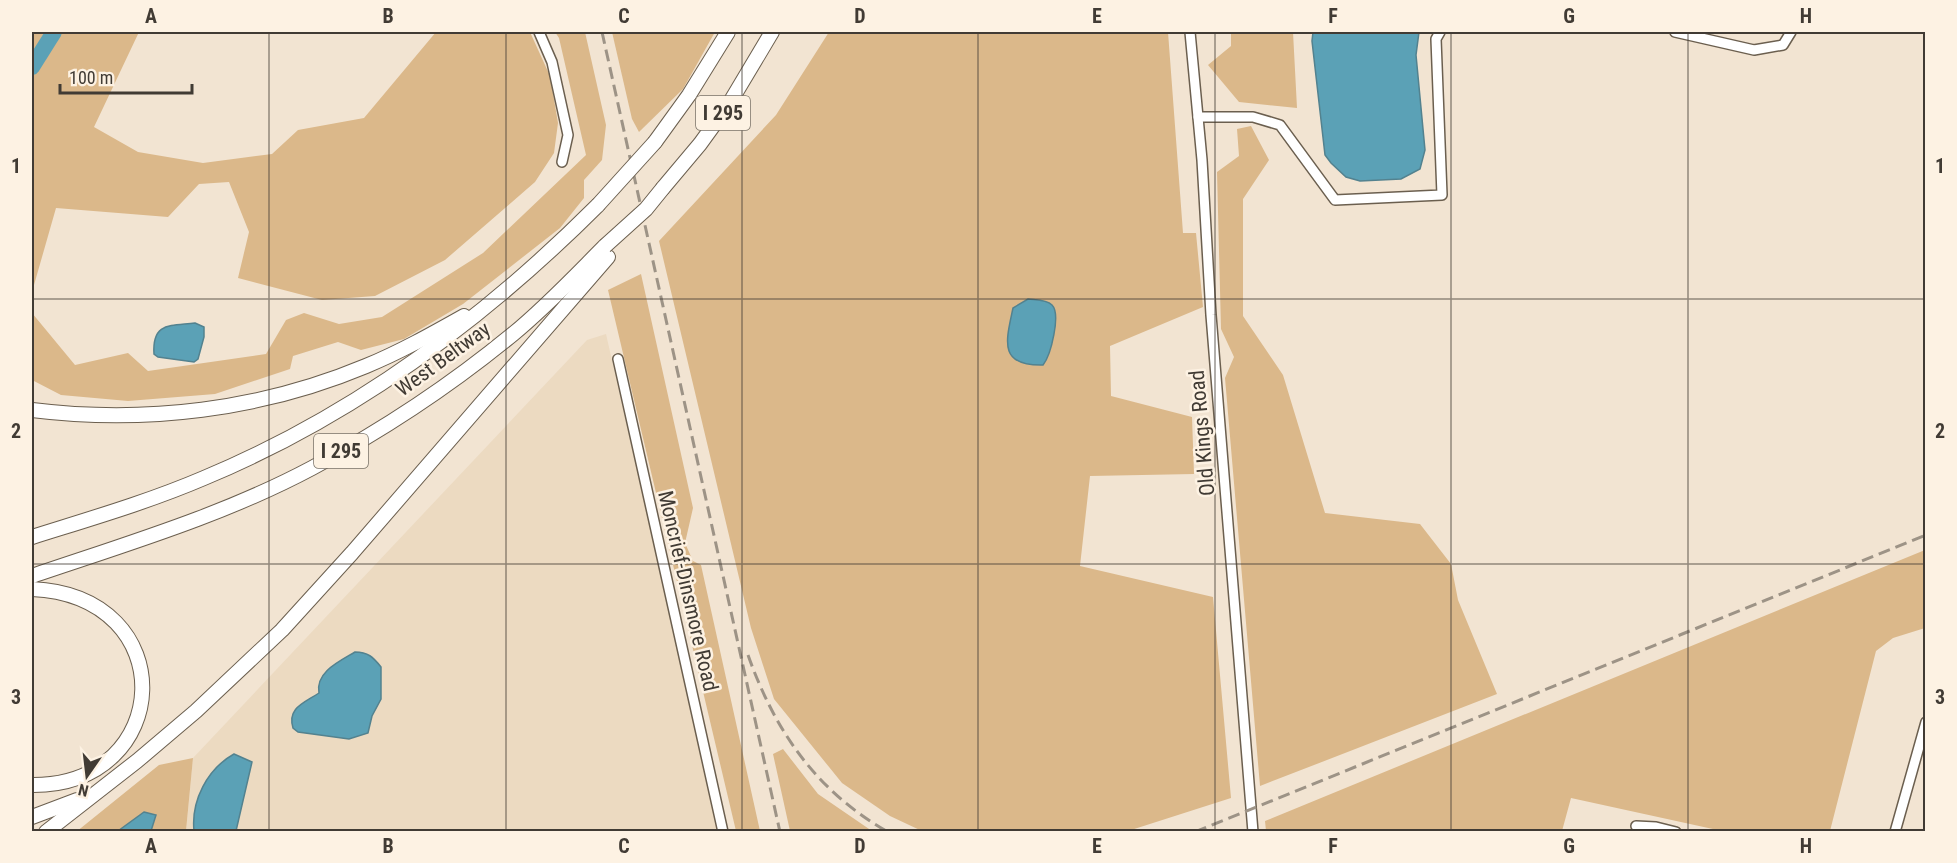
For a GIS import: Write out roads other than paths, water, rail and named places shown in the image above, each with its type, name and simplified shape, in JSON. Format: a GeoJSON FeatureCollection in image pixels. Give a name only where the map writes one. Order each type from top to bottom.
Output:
{"type":"FeatureCollection","features":[{"type":"Feature","properties":{"kind":"highway","name":"West Beltway"},"geometry":{"type":"LineString","coordinates":[[32,537],[203,479],[285,441],[365,395],[440,344],[550,253],[598,205],[655,142],[689,95],[728,32]]}},
{"type":"Feature","properties":{"kind":"highway","name":"West Beltway"},"geometry":{"type":"LineString","coordinates":[[32,576],[207,516],[312,468],[421,403],[471,367],[514,333],[607,251],[646,209],[700,144],[729,104],[772,32]]}},
{"type":"Feature","properties":{"kind":"highway"},"geometry":{"type":"LineString","coordinates":[[46,831],[137,761],[196,711],[282,630],[351,553],[607,251]]}},
{"type":"Feature","properties":{"kind":"highway"},"geometry":{"type":"LineString","coordinates":[[32,410],[120,416],[175,413],[238,405],[308,387],[367,366],[428,336],[497,297]]}},
{"type":"Feature","properties":{"kind":"highway"},"geometry":{"type":"LineString","coordinates":[[32,589],[74,596],[95,605],[111,617],[131,641],[139,662],[143,683],[137,717],[130,734],[117,753],[102,766],[77,779],[32,785]]}},
{"type":"Feature","properties":{"kind":"highway"},"geometry":{"type":"LineString","coordinates":[[32,817],[92,795]]}},
{"type":"Feature","properties":{"kind":"street"},"geometry":{"type":"LineString","coordinates":[[539,32],[552,62],[568,135],[562,162]]}},
{"type":"Feature","properties":{"kind":"street","name":"Old Kings Road"},"geometry":{"type":"LineString","coordinates":[[1190,32],[1253,831]]}},
{"type":"Feature","properties":{"kind":"street"},"geometry":{"type":"LineString","coordinates":[[1198,117],[1253,117],[1280,125],[1335,200],[1442,195],[1436,39],[1440,32]]}},
{"type":"Feature","properties":{"kind":"street"},"geometry":{"type":"LineString","coordinates":[[1675,32],[1754,50],[1784,45],[1791,32]]}},
{"type":"Feature","properties":{"kind":"street","name":"Moncrief-Dinsmore Road"},"geometry":{"type":"LineString","coordinates":[[618,359],[723,831]]}},
{"type":"Feature","properties":{"kind":"street"},"geometry":{"type":"LineString","coordinates":[[1895,831],[1926,722]]}},
{"type":"Feature","properties":{"kind":"street"},"geometry":{"type":"LineString","coordinates":[[1636,826],[1676,831]]}},
{"type":"Feature","properties":{"kind":"water"},"geometry":{"type":"Polygon","coordinates":[[[1313,32],[1419,32],[1416,55],[1425,150],[1420,169],[1401,179],[1360,181],[1346,177],[1331,163],[1325,155],[1312,41],[1313,32]]]}},
{"type":"Feature","properties":{"kind":"water"},"geometry":{"type":"Polygon","coordinates":[[[1028,299],[1047,302],[1055,310],[1054,335],[1043,365],[1018,361],[1008,349],[1008,331],[1013,308],[1028,299]]]}},
{"type":"Feature","properties":{"kind":"water"},"geometry":{"type":"Polygon","coordinates":[[[195,323],[204,327],[204,337],[198,359],[194,362],[158,357],[154,354],[156,336],[160,331],[171,326],[195,323]]]}},
{"type":"Feature","properties":{"kind":"water"},"geometry":{"type":"Polygon","coordinates":[[[355,652],[370,656],[381,667],[381,699],[372,716],[368,733],[349,739],[298,732],[293,728],[292,721],[295,711],[319,693],[321,679],[330,668],[355,652]]]}},
{"type":"Feature","properties":{"kind":"water"},"geometry":{"type":"Polygon","coordinates":[[[234,754],[252,762],[236,831],[194,831],[195,808],[203,787],[216,768],[234,754]]]}},
{"type":"Feature","properties":{"kind":"water"},"geometry":{"type":"Polygon","coordinates":[[[144,812],[156,815],[151,831],[118,831],[144,812]]]}},
{"type":"Feature","properties":{"kind":"waterway"},"geometry":{"type":"LineString","coordinates":[[32,67],[54,32]]}},
{"type":"Feature","properties":{"kind":"railway"},"geometry":{"type":"LineString","coordinates":[[602,32],[780,832]]}},
{"type":"Feature","properties":{"kind":"railway"},"geometry":{"type":"LineString","coordinates":[[1195,832],[1926,535]]}},
{"type":"Feature","properties":{"kind":"railway"},"geometry":{"type":"LineString","coordinates":[[748,655],[771,709],[801,757],[840,798],[862,816],[888,832]]}}]}
